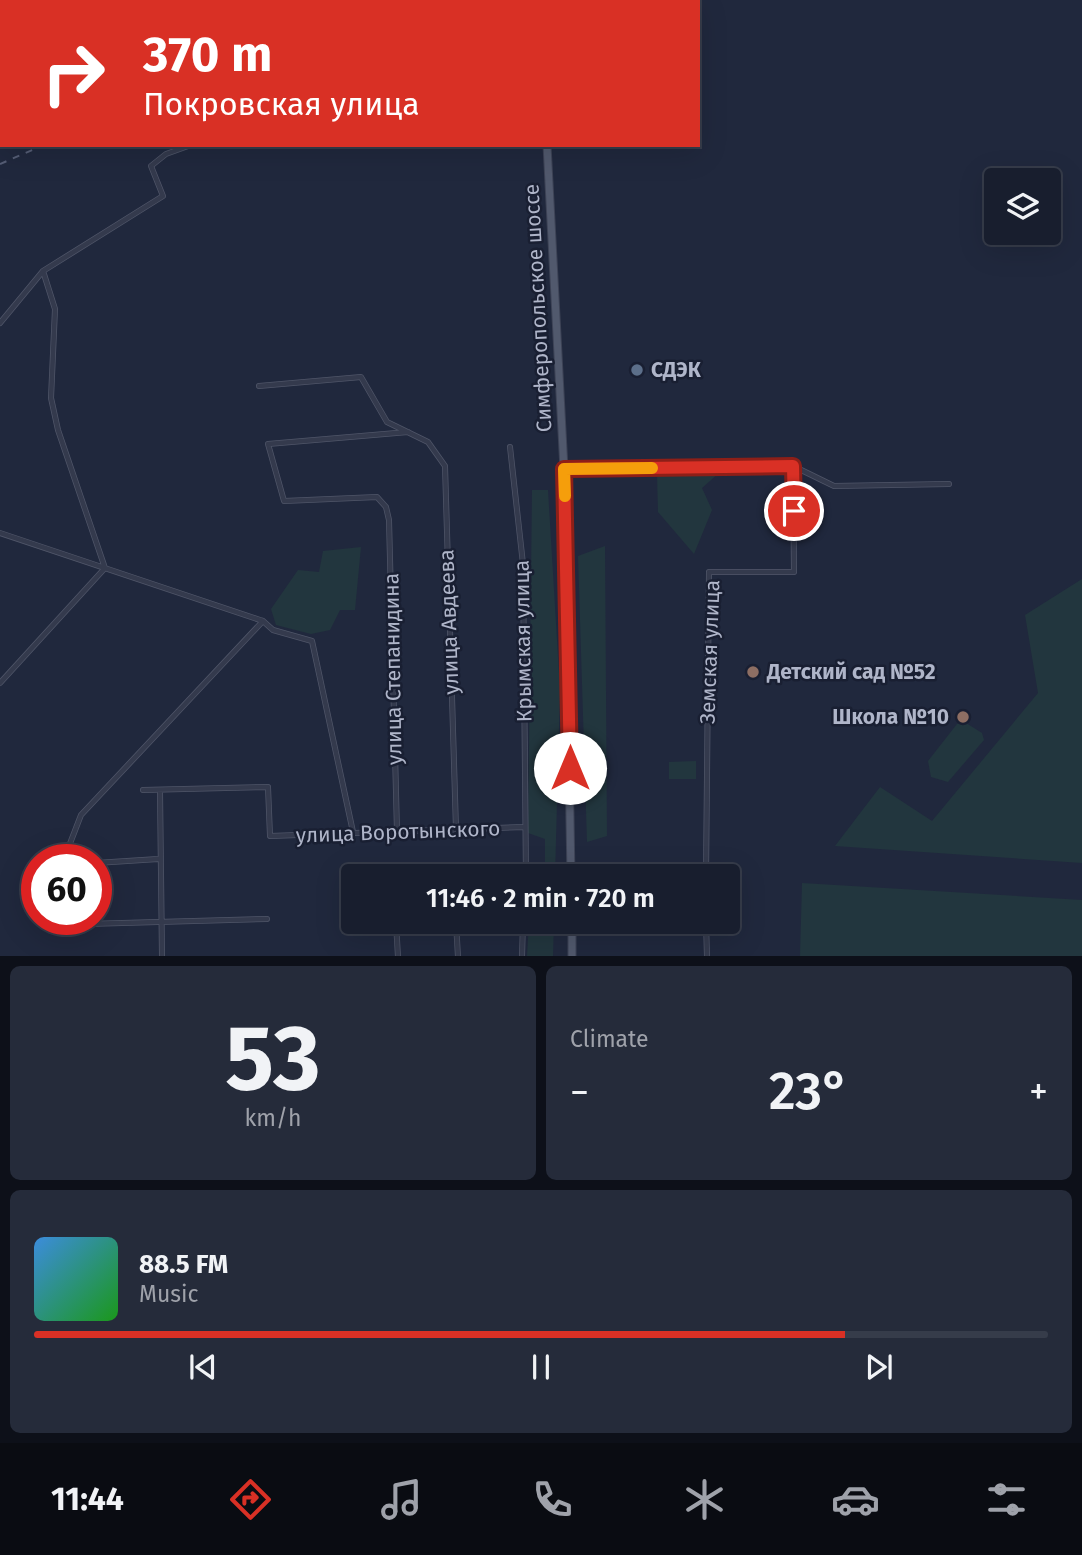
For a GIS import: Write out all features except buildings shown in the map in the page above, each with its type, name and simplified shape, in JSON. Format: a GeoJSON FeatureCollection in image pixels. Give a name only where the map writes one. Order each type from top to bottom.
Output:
{"type":"FeatureCollection","features":[{"type":"Feature","properties":{"kind":"main road","name":"Симферопольское шоссе"},"geometry":{"type":"LineString","coordinates":[[547,147],[564,469],[571,864]]}},
{"type":"Feature","properties":{"kind":"main road"},"geometry":{"type":"LineString","coordinates":[[572,934],[572,956]]}},
{"type":"Feature","properties":{"kind":"street"},"geometry":{"type":"LineString","coordinates":[[0,323],[43,271],[163,197],[150,166],[166,154],[185,147]]}},
{"type":"Feature","properties":{"kind":"street"},"geometry":{"type":"LineString","coordinates":[[43,271],[55,309],[51,398],[58,430],[105,568]]}},
{"type":"Feature","properties":{"kind":"street","name":"улица Авдеева"},"geometry":{"type":"LineString","coordinates":[[259,386],[361,377],[387,422],[428,442],[445,466],[456,830]]}},
{"type":"Feature","properties":{"kind":"street","name":"улица Степанидина"},"geometry":{"type":"LineString","coordinates":[[397,831],[389,520],[386,507],[377,497],[284,501],[268,444],[408,432]]}},
{"type":"Feature","properties":{"kind":"street","name":"Крымская улица"},"geometry":{"type":"LineString","coordinates":[[510,447],[523,564],[526,864]]}},
{"type":"Feature","properties":{"kind":"street"},"geometry":{"type":"LineString","coordinates":[[564,469],[793,466],[834,486],[949,484]]}},
{"type":"Feature","properties":{"kind":"street","name":"Земская улица"},"geometry":{"type":"LineString","coordinates":[[706,864],[709,572],[794,572],[793,466]]}},
{"type":"Feature","properties":{"kind":"street"},"geometry":{"type":"LineString","coordinates":[[0,533],[262,621],[273,630],[312,641],[353,832]]}},
{"type":"Feature","properties":{"kind":"street"},"geometry":{"type":"LineString","coordinates":[[0,683],[105,568]]}},
{"type":"Feature","properties":{"kind":"street"},"geometry":{"type":"LineString","coordinates":[[71,844],[81,815],[262,621]]}},
{"type":"Feature","properties":{"kind":"street","name":"улица Воротынского"},"geometry":{"type":"LineString","coordinates":[[160,791],[268,787],[270,836],[525,827]]}},
{"type":"Feature","properties":{"kind":"street"},"geometry":{"type":"LineString","coordinates":[[143,790],[160,791],[158,859],[162,956]]}},
{"type":"Feature","properties":{"kind":"street"},"geometry":{"type":"LineString","coordinates":[[112,862],[158,859]]}},
{"type":"Feature","properties":{"kind":"street"},"geometry":{"type":"LineString","coordinates":[[112,924],[267,919]]}},
{"type":"Feature","properties":{"kind":"street"},"geometry":{"type":"LineString","coordinates":[[397,934],[398,956]]}},
{"type":"Feature","properties":{"kind":"street"},"geometry":{"type":"LineString","coordinates":[[457,934],[458,956]]}},
{"type":"Feature","properties":{"kind":"street"},"geometry":{"type":"LineString","coordinates":[[522,956],[523,934]]}},
{"type":"Feature","properties":{"kind":"street"},"geometry":{"type":"LineString","coordinates":[[706,934],[707,956]]}},
{"type":"Feature","properties":{"kind":"shaded area"},"geometry":{"type":"Polygon","coordinates":[[[719,473],[702,488],[712,510],[694,554],[658,512],[657,474],[719,473]]]}},
{"type":"Feature","properties":{"kind":"shaded area"},"geometry":{"type":"Polygon","coordinates":[[[532,490],[548,490],[560,690],[555,864],[545,864],[545,839],[528,833],[532,490]]]}},
{"type":"Feature","properties":{"kind":"shaded area"},"geometry":{"type":"Polygon","coordinates":[[[605,546],[607,836],[587,842],[578,556],[605,546]]]}},
{"type":"Feature","properties":{"kind":"shaded area"},"geometry":{"type":"Polygon","coordinates":[[[361,547],[355,610],[340,610],[330,630],[311,634],[276,625],[271,609],[298,570],[319,572],[323,551],[361,547]]]}},
{"type":"Feature","properties":{"kind":"shaded area"},"geometry":{"type":"Polygon","coordinates":[[[1082,579],[1082,863],[835,846],[880,787],[932,821],[1038,693],[1025,615],[1082,579]]]}},
{"type":"Feature","properties":{"kind":"shaded area"},"geometry":{"type":"Polygon","coordinates":[[[966,723],[982,733],[984,740],[948,782],[931,777],[928,761],[957,724],[966,723]]]}},
{"type":"Feature","properties":{"kind":"shaded area"},"geometry":{"type":"Polygon","coordinates":[[[696,761],[696,779],[669,779],[669,762],[696,761]]]}},
{"type":"Feature","properties":{"kind":"shaded area"},"geometry":{"type":"Polygon","coordinates":[[[802,883],[1082,900],[1082,956],[800,956],[802,883]]]}},
{"type":"Feature","properties":{"kind":"shaded area"},"geometry":{"type":"Polygon","coordinates":[[[528,934],[554,934],[553,956],[527,956],[528,934]]]}},
{"type":"Feature","properties":{"kind":"railway"},"geometry":{"type":"LineString","coordinates":[[0,164],[39,147]]}},
{"type":"Feature","properties":{"kind":"slow traffic"},"geometry":{"type":"LineString","coordinates":[[565,496],[564,469],[652,468]]}},
{"type":"Feature","properties":{"kind":"place","name":"СДЭК"},"geometry":{"type":"Point","coordinates":[637,370]}},
{"type":"Feature","properties":{"kind":"place","name":"Детский сад №52"},"geometry":{"type":"Point","coordinates":[753,672]}},
{"type":"Feature","properties":{"kind":"place","name":"Школа №10"},"geometry":{"type":"Point","coordinates":[963,717]}},
{"type":"Feature","properties":{"kind":"route"},"geometry":{"type":"LineString","coordinates":[[570,768],[564,469],[793,466],[794,511]]}}]}
